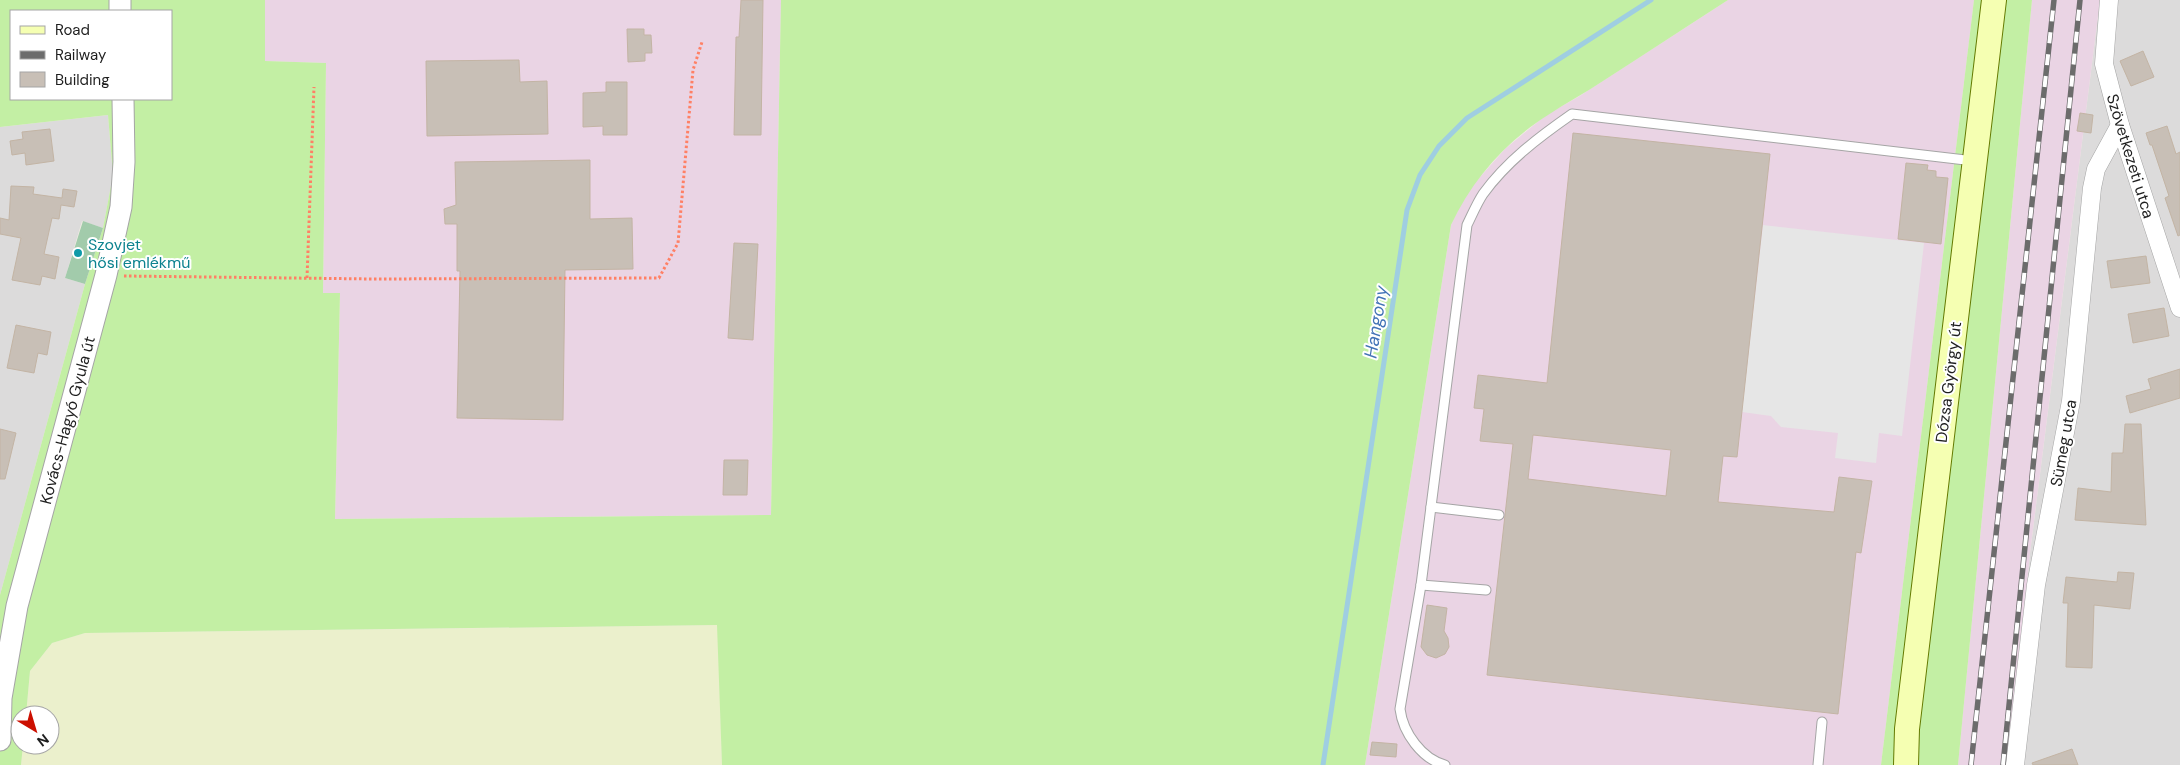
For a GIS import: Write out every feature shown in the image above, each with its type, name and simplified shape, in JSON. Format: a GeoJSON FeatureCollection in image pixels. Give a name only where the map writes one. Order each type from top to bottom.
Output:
{"type":"FeatureCollection","features":[{"type":"Feature","properties":{"kind":"main road","name":"Dózsa György út"},"geometry":{"type":"LineString","coordinates":[[1906,765],[1907,729],[1994,0]]}},
{"type":"Feature","properties":{"kind":"street","name":"Szövetkezeti utca"},"geometry":{"type":"LineString","coordinates":[[2109,0],[2104,64],[2120,125],[2180,308]]}},
{"type":"Feature","properties":{"kind":"street","name":"Kovács-Hagyó Gyula út"},"geometry":{"type":"LineString","coordinates":[[0,740],[1,698],[17,606],[106,275],[121,207],[124,162],[123,100]]}},
{"type":"Feature","properties":{"kind":"street","name":"Sümeg utca"},"geometry":{"type":"LineString","coordinates":[[2015,765],[2036,585],[2071,401],[2092,188],[2096,169],[2120,125]]}},
{"type":"Feature","properties":{"kind":"lane"},"geometry":{"type":"LineString","coordinates":[[1445,765],[1431,759],[1416,744],[1408,734],[1401,719],[1400,709],[1421,585],[1467,225],[1483,195],[1511,162],[1540,137],[1572,114],[1974,161]]}},
{"type":"Feature","properties":{"kind":"lane"},"geometry":{"type":"LineString","coordinates":[[1431,507],[1499,515]]}},
{"type":"Feature","properties":{"kind":"lane"},"geometry":{"type":"LineString","coordinates":[[1421,585],[1486,590]]}},
{"type":"Feature","properties":{"kind":"lane"},"geometry":{"type":"LineString","coordinates":[[1818,765],[1822,722]]}},
{"type":"Feature","properties":{"kind":"path"},"geometry":{"type":"LineString","coordinates":[[106,275],[307,278],[659,278],[678,243],[693,70],[702,42]]}},
{"type":"Feature","properties":{"kind":"path"},"geometry":{"type":"LineString","coordinates":[[307,278],[314,87]]}},
{"type":"Feature","properties":{"kind":"shaded area"},"geometry":{"type":"Polygon","coordinates":[[[265,0],[781,0],[771,515],[335,519],[340,294],[323,293],[326,63],[265,61],[265,0]]]}},
{"type":"Feature","properties":{"kind":"shaded area"},"geometry":{"type":"Polygon","coordinates":[[[1728,0],[1974,0],[1881,765],[1365,765],[1451,225],[1460,206],[1472,186],[1505,149],[1546,115],[1578,97],[1728,0]]]}},
{"type":"Feature","properties":{"kind":"shaded area"},"geometry":{"type":"Polygon","coordinates":[[[2032,0],[2100,0],[2030,553],[2010,765],[1958,765],[2032,0]]]}},
{"type":"Feature","properties":{"kind":"shaded area"},"geometry":{"type":"Polygon","coordinates":[[[2100,0],[2180,0],[2180,765],[2010,765],[2030,553],[2100,0]]]}},
{"type":"Feature","properties":{"kind":"shaded area"},"geometry":{"type":"Polygon","coordinates":[[[108,115],[113,175],[103,228],[82,221],[65,278],[85,284],[0,595],[0,127],[108,115]]]}},
{"type":"Feature","properties":{"kind":"shaded area"},"geometry":{"type":"Polygon","coordinates":[[[1763,225],[1924,243],[1902,436],[1879,433],[1876,463],[1835,458],[1838,433],[1781,427],[1771,416],[1742,412],[1763,225]]]}},
{"type":"Feature","properties":{"kind":"green space"},"geometry":{"type":"Polygon","coordinates":[[[0,0],[265,0],[265,61],[326,63],[323,293],[340,293],[335,519],[771,515],[781,0],[1728,0],[1532,126],[1491,163],[1459,208],[1451,225],[1365,765],[722,765],[717,625],[85,633],[52,643],[30,671],[27,705],[10,705],[10,755],[22,755],[21,765],[0,765],[0,595],[85,284],[103,228],[113,175],[108,115],[0,127],[0,0]]]}},
{"type":"Feature","properties":{"kind":"green space"},"geometry":{"type":"Polygon","coordinates":[[[1974,0],[2032,0],[1958,765],[1881,765],[1974,0]]]}},
{"type":"Feature","properties":{"kind":"green space"},"geometry":{"type":"Polygon","coordinates":[[[83,221],[103,228],[85,284],[65,278],[83,221]]]}},
{"type":"Feature","properties":{"kind":"green space"},"geometry":{"type":"Polygon","coordinates":[[[718,625],[722,765],[21,765],[22,755],[60,755],[60,705],[27,705],[30,671],[52,643],[85,633],[718,625]]]}},
{"type":"Feature","properties":{"kind":"building"},"geometry":{"type":"Polygon","coordinates":[[[741,0],[763,0],[761,135],[734,135],[736,37],[739,37],[741,0]]]}},
{"type":"Feature","properties":{"kind":"building"},"geometry":{"type":"Polygon","coordinates":[[[627,29],[644,29],[644,35],[651,35],[652,53],[645,53],[645,61],[628,62],[627,29]]]}},
{"type":"Feature","properties":{"kind":"building"},"geometry":{"type":"Polygon","coordinates":[[[2143,51],[2154,77],[2131,86],[2120,61],[2143,51]]]}},
{"type":"Feature","properties":{"kind":"building"},"geometry":{"type":"Polygon","coordinates":[[[519,60],[520,82],[547,81],[548,134],[427,136],[426,61],[519,60]]]}},
{"type":"Feature","properties":{"kind":"building"},"geometry":{"type":"Polygon","coordinates":[[[606,82],[627,82],[627,135],[603,135],[603,126],[583,127],[583,93],[606,92],[606,82]]]}},
{"type":"Feature","properties":{"kind":"building"},"geometry":{"type":"Polygon","coordinates":[[[2080,113],[2093,115],[2091,133],[2077,131],[2080,113]]]}},
{"type":"Feature","properties":{"kind":"building"},"geometry":{"type":"Polygon","coordinates":[[[2167,126],[2176,154],[2180,152],[2180,235],[2178,236],[2165,198],[2169,196],[2152,145],[2150,145],[2146,133],[2167,126]]]}},
{"type":"Feature","properties":{"kind":"building"},"geometry":{"type":"Polygon","coordinates":[[[50,129],[54,161],[26,165],[25,153],[12,155],[10,141],[23,139],[22,132],[50,129]]]}},
{"type":"Feature","properties":{"kind":"building"},"geometry":{"type":"Polygon","coordinates":[[[1573,133],[1770,154],[1737,457],[1723,456],[1718,502],[1834,512],[1839,477],[1872,481],[1861,553],[1856,552],[1838,714],[1487,675],[1513,444],[1480,441],[1484,409],[1474,408],[1478,375],[1547,383],[1573,133]],[[1533,435],[1528,479],[1666,496],[1671,450],[1533,435]]]}},
{"type":"Feature","properties":{"kind":"building"},"geometry":{"type":"Polygon","coordinates":[[[590,160],[590,219],[632,218],[633,269],[565,270],[563,420],[457,418],[460,271],[457,271],[457,224],[445,224],[444,209],[456,205],[455,162],[590,160]]]}},
{"type":"Feature","properties":{"kind":"building"},"geometry":{"type":"Polygon","coordinates":[[[1906,163],[1928,165],[1927,170],[1936,171],[1936,177],[1948,178],[1941,244],[1898,239],[1906,163]]]}},
{"type":"Feature","properties":{"kind":"building"},"geometry":{"type":"Polygon","coordinates":[[[11,186],[34,187],[33,194],[62,198],[63,189],[77,191],[74,207],[61,205],[59,219],[52,218],[44,254],[59,257],[55,279],[42,276],[40,285],[12,280],[21,238],[0,234],[0,218],[9,220],[11,186]]]}},
{"type":"Feature","properties":{"kind":"building"},"geometry":{"type":"Polygon","coordinates":[[[734,243],[758,244],[753,340],[728,338],[734,243]]]}},
{"type":"Feature","properties":{"kind":"building"},"geometry":{"type":"Polygon","coordinates":[[[2146,256],[2150,283],[2111,288],[2107,261],[2146,256]]]}},
{"type":"Feature","properties":{"kind":"building"},"geometry":{"type":"Polygon","coordinates":[[[2164,308],[2169,336],[2133,343],[2128,314],[2164,308]]]}},
{"type":"Feature","properties":{"kind":"building"},"geometry":{"type":"Polygon","coordinates":[[[16,325],[51,332],[47,355],[38,353],[34,373],[7,368],[16,325]]]}},
{"type":"Feature","properties":{"kind":"building"},"geometry":{"type":"Polygon","coordinates":[[[2180,369],[2180,398],[2130,413],[2126,396],[2151,389],[2148,379],[2180,369]]]}},
{"type":"Feature","properties":{"kind":"building"},"geometry":{"type":"Polygon","coordinates":[[[2125,424],[2141,424],[2146,525],[2075,520],[2078,488],[2111,492],[2112,453],[2123,453],[2125,424]]]}},
{"type":"Feature","properties":{"kind":"building"},"geometry":{"type":"Polygon","coordinates":[[[0,429],[16,433],[5,479],[0,479],[0,429]]]}},
{"type":"Feature","properties":{"kind":"building"},"geometry":{"type":"Polygon","coordinates":[[[724,460],[748,460],[747,495],[723,495],[724,460]]]}},
{"type":"Feature","properties":{"kind":"building"},"geometry":{"type":"Polygon","coordinates":[[[2118,572],[2134,573],[2130,609],[2094,605],[2092,668],[2066,667],[2068,603],[2063,603],[2066,577],[2117,582],[2118,572]]]}},
{"type":"Feature","properties":{"kind":"building"},"geometry":{"type":"Polygon","coordinates":[[[1427,605],[1447,608],[1444,631],[1448,638],[1449,647],[1445,654],[1436,658],[1427,655],[1421,647],[1427,605]]]}},
{"type":"Feature","properties":{"kind":"building"},"geometry":{"type":"Polygon","coordinates":[[[1372,742],[1397,744],[1396,757],[1370,755],[1372,742]]]}},
{"type":"Feature","properties":{"kind":"building"},"geometry":{"type":"Polygon","coordinates":[[[2072,749],[2078,765],[2033,765],[2032,763],[2072,749]]]}},
{"type":"Feature","properties":{"kind":"waterway","name":"Hangony"},"geometry":{"type":"LineString","coordinates":[[1323,765],[1407,210],[1420,175],[1439,146],[1467,118],[1651,0]]}},
{"type":"Feature","properties":{"kind":"railway"},"geometry":{"type":"LineString","coordinates":[[1971,765],[2054,0]]}},
{"type":"Feature","properties":{"kind":"railway"},"geometry":{"type":"LineString","coordinates":[[2003,765],[2080,0]]}},
{"type":"Feature","properties":{"kind":"place","name":"Szovjet hősi emlékmű"},"geometry":{"type":"Point","coordinates":[78,253]}}]}
